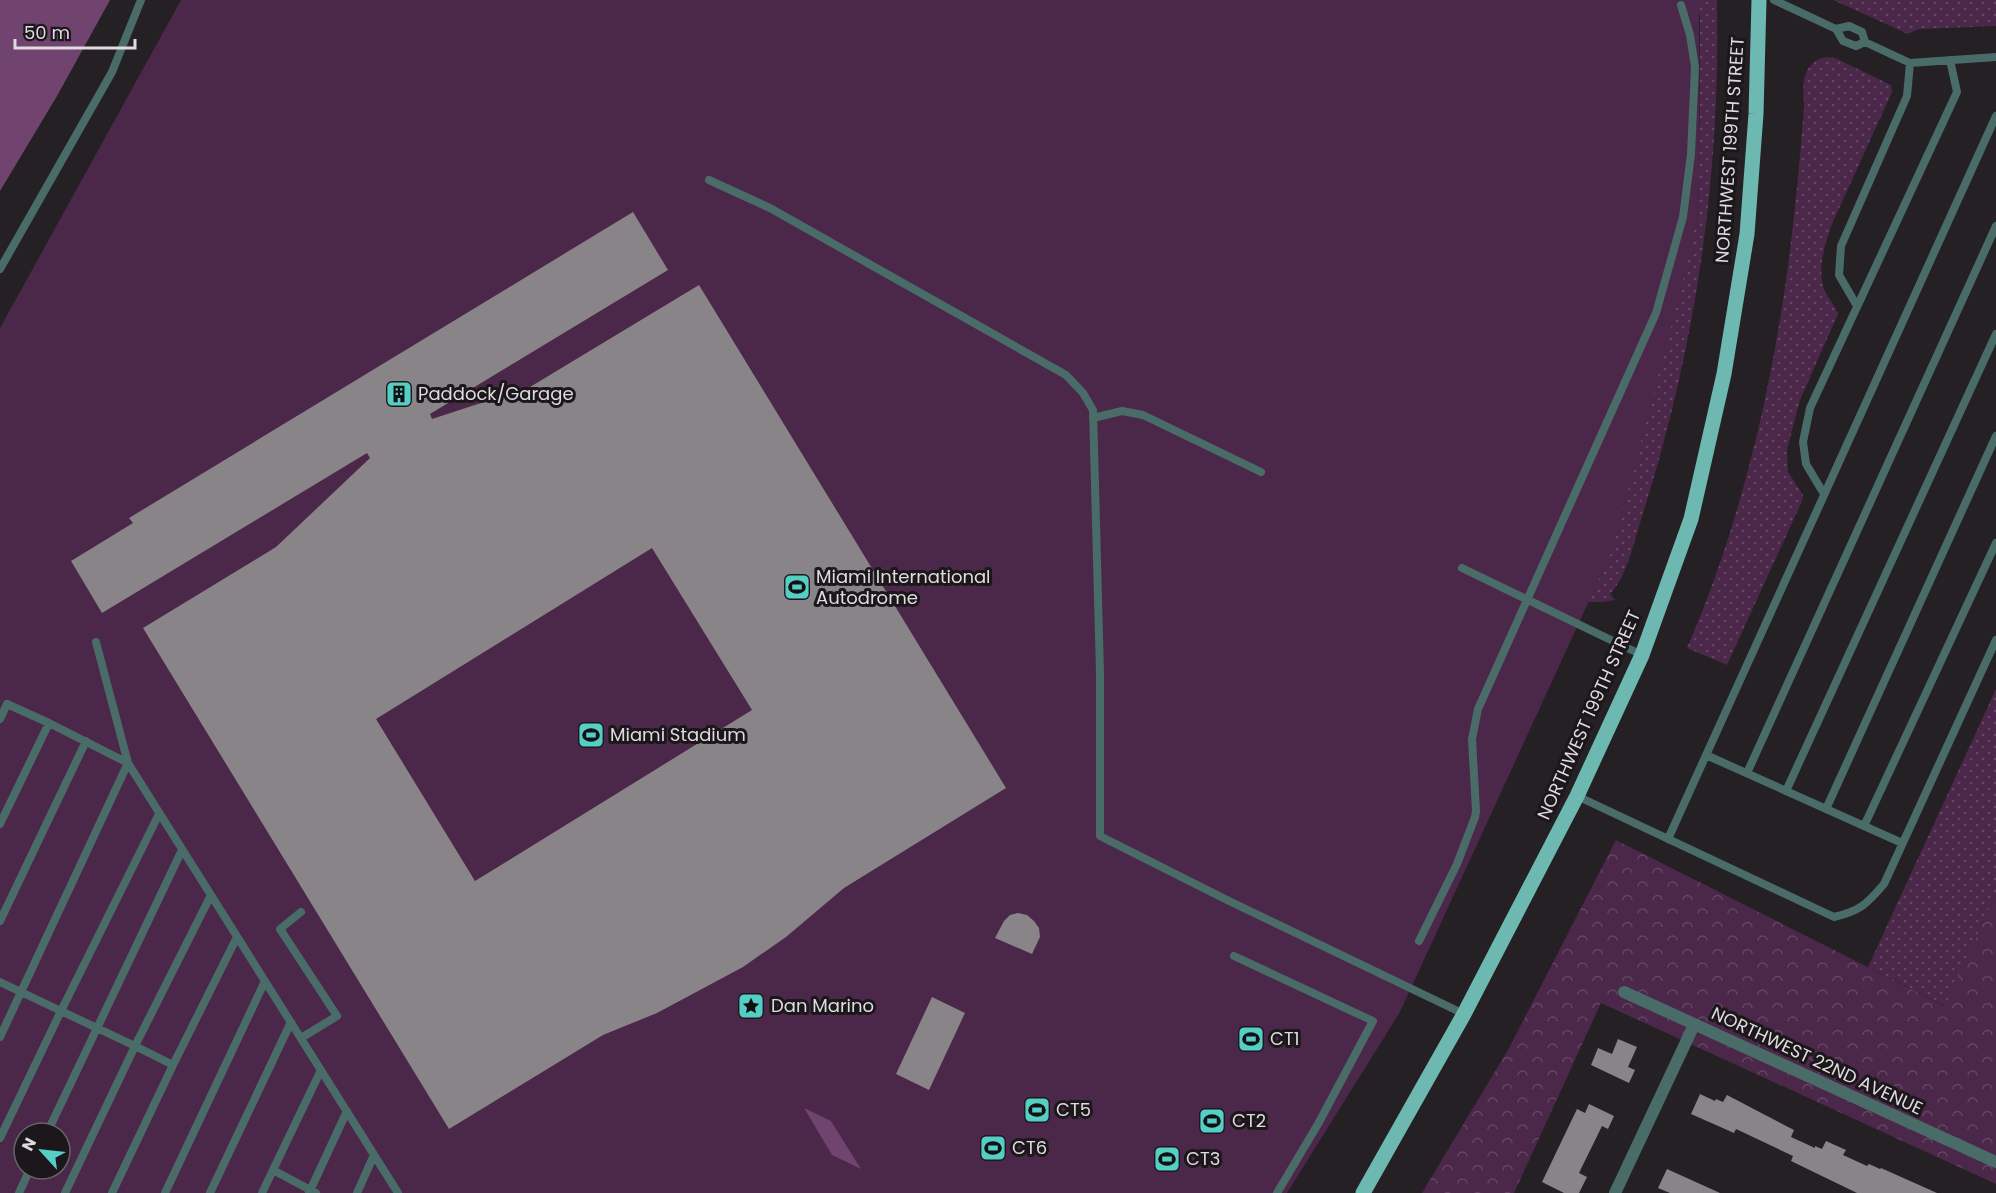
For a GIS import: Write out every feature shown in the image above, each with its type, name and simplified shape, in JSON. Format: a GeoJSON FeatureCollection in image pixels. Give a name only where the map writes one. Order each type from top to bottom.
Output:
{"type":"FeatureCollection","features":[{"type":"Feature","properties":{"kind":"main road","name":"NORTHWEST 199TH STREET"},"geometry":{"type":"LineString","coordinates":[[1363,1193],[1464,1014],[1577,796],[1642,655],[1691,519],[1724,374],[1748,234],[1756,114],[1759,0]]}},
{"type":"Feature","properties":{"kind":"street","name":"NORTHWEST 22ND AVENUE"},"geometry":{"type":"LineString","coordinates":[[1624,992],[1996,1162]]}},
{"type":"Feature","properties":{"kind":"street"},"geometry":{"type":"LineString","coordinates":[[1615,1193],[1694,1025]]}},
{"type":"Feature","properties":{"kind":"lane"},"geometry":{"type":"LineString","coordinates":[[0,269],[112,72],[141,0]]}},
{"type":"Feature","properties":{"kind":"lane"},"geometry":{"type":"LineString","coordinates":[[1774,0],[1836,29],[1843,41],[1856,46],[1865,42]]}},
{"type":"Feature","properties":{"kind":"lane"},"geometry":{"type":"LineString","coordinates":[[1419,941],[1468,840],[1476,811],[1472,739],[1474,723],[1489,682],[1656,313],[1683,217],[1691,154],[1695,67],[1690,35],[1681,5]]}},
{"type":"Feature","properties":{"kind":"lane"},"geometry":{"type":"LineString","coordinates":[[1836,29],[1849,26],[1862,32],[1865,42],[1910,63],[1996,57]]}},
{"type":"Feature","properties":{"kind":"lane"},"geometry":{"type":"LineString","coordinates":[[1824,494],[1806,464],[1803,442],[1810,408],[1957,92],[1950,60]]}},
{"type":"Feature","properties":{"kind":"lane"},"geometry":{"type":"LineString","coordinates":[[1857,306],[1839,275],[1841,246],[1907,96],[1910,63]]}},
{"type":"Feature","properties":{"kind":"lane"},"geometry":{"type":"LineString","coordinates":[[1668,838],[1996,116]]}},
{"type":"Feature","properties":{"kind":"lane"},"geometry":{"type":"LineString","coordinates":[[708,180],[770,208],[1066,375],[1083,393],[1093,410],[1100,672],[1100,836],[1464,1014]]}},
{"type":"Feature","properties":{"kind":"lane"},"geometry":{"type":"LineString","coordinates":[[1747,773],[1996,226]]}},
{"type":"Feature","properties":{"kind":"lane"},"geometry":{"type":"LineString","coordinates":[[1786,791],[1996,334]]}},
{"type":"Feature","properties":{"kind":"lane"},"geometry":{"type":"LineString","coordinates":[[1093,418],[1122,411],[1143,415],[1261,472]]}},
{"type":"Feature","properties":{"kind":"lane"},"geometry":{"type":"LineString","coordinates":[[1826,809],[1996,436]]}},
{"type":"Feature","properties":{"kind":"lane"},"geometry":{"type":"LineString","coordinates":[[1864,826],[1996,543]]}},
{"type":"Feature","properties":{"kind":"lane"},"geometry":{"type":"LineString","coordinates":[[1462,568],[1642,655]]}},
{"type":"Feature","properties":{"kind":"lane"},"geometry":{"type":"LineString","coordinates":[[1577,796],[1834,917],[1850,913],[1866,905],[1884,884],[1996,640]]}},
{"type":"Feature","properties":{"kind":"lane"},"geometry":{"type":"LineString","coordinates":[[96,642],[128,763],[398,1193]]}},
{"type":"Feature","properties":{"kind":"lane"},"geometry":{"type":"LineString","coordinates":[[0,719],[7,704],[87,741],[128,763]]}},
{"type":"Feature","properties":{"kind":"lane"},"geometry":{"type":"LineString","coordinates":[[0,824],[49,723]]}},
{"type":"Feature","properties":{"kind":"lane"},"geometry":{"type":"LineString","coordinates":[[0,921],[87,741]]}},
{"type":"Feature","properties":{"kind":"lane"},"geometry":{"type":"LineString","coordinates":[[1706,755],[1902,843]]}},
{"type":"Feature","properties":{"kind":"lane"},"geometry":{"type":"LineString","coordinates":[[0,1037],[128,763]]}},
{"type":"Feature","properties":{"kind":"lane"},"geometry":{"type":"LineString","coordinates":[[0,1138],[159,814]]}},
{"type":"Feature","properties":{"kind":"lane"},"geometry":{"type":"LineString","coordinates":[[53,1121],[182,850]]}},
{"type":"Feature","properties":{"kind":"lane"},"geometry":{"type":"LineString","coordinates":[[65,1193],[135,1046],[211,895]]}},
{"type":"Feature","properties":{"kind":"lane"},"geometry":{"type":"LineString","coordinates":[[301,912],[280,928],[337,1016],[301,1038]]}},
{"type":"Feature","properties":{"kind":"lane"},"geometry":{"type":"LineString","coordinates":[[112,1193],[237,937]]}},
{"type":"Feature","properties":{"kind":"lane"},"geometry":{"type":"LineString","coordinates":[[1234,956],[1373,1021],[1318,1124],[1277,1193]]}},
{"type":"Feature","properties":{"kind":"lane"},"geometry":{"type":"LineString","coordinates":[[165,1193],[265,981]]}},
{"type":"Feature","properties":{"kind":"lane"},"geometry":{"type":"LineString","coordinates":[[0,982],[173,1065]]}},
{"type":"Feature","properties":{"kind":"lane"},"geometry":{"type":"LineString","coordinates":[[210,1193],[291,1022]]}},
{"type":"Feature","properties":{"kind":"lane"},"geometry":{"type":"LineString","coordinates":[[262,1193],[321,1070]]}},
{"type":"Feature","properties":{"kind":"lane"},"geometry":{"type":"LineString","coordinates":[[273,1170],[312,1192],[347,1111]]}},
{"type":"Feature","properties":{"kind":"lane"},"geometry":{"type":"LineString","coordinates":[[357,1193],[374,1155]]}},
{"type":"Feature","properties":{"kind":"green space","name":"Miami International Autodrome"},"geometry":{"type":"Polygon","coordinates":[[[181,0],[1699,0],[1697,219],[1678,301],[1612,551],[1400,1012],[1287,1193],[0,1193],[0,328],[181,0]]]}},
{"type":"Feature","properties":{"kind":"green space"},"geometry":{"type":"Polygon","coordinates":[[[1693,0],[1717,0],[1717,65],[1715,129],[1709,194],[1702,258],[1691,322],[1662,448],[1627,566],[1610,594],[1615,600],[1587,602],[1697,219],[1700,16],[1693,0]]]}},
{"type":"Feature","properties":{"kind":"green space"},"geometry":{"type":"Polygon","coordinates":[[[1833,0],[1996,0],[1996,26],[1919,29],[1908,34],[1833,0]]]}},
{"type":"Feature","properties":{"kind":"green space"},"geometry":{"type":"Polygon","coordinates":[[[1828,57],[1835,58],[1891,85],[1892,92],[1832,224],[1825,248],[1822,282],[1838,314],[1800,400],[1787,450],[1788,472],[1803,495],[1802,501],[1727,665],[1687,648],[1726,544],[1757,436],[1779,326],[1787,271],[1801,148],[1804,80],[1806,72],[1813,63],[1828,57]]]}},
{"type":"Feature","properties":{"kind":"green space"},"geometry":{"type":"Polygon","coordinates":[[[1996,689],[1996,894],[1946,1006],[1868,967],[1996,689]]]}},
{"type":"Feature","properties":{"kind":"green space"},"geometry":{"type":"Polygon","coordinates":[[[1616,840],[1945,1006],[1996,894],[1996,1184],[1601,1003],[1514,1193],[1422,1193],[1509,1048],[1616,840]]]}},
{"type":"Feature","properties":{"kind":"shaded area"},"geometry":{"type":"Polygon","coordinates":[[[0,0],[110,0],[57,96],[0,191],[0,0]]]}},
{"type":"Feature","properties":{"kind":"shaded area"},"geometry":{"type":"Polygon","coordinates":[[[804,1108],[831,1121],[861,1169],[832,1155],[804,1108]]]}},
{"type":"Feature","properties":{"kind":"building","name":"Miami Stadium"},"geometry":{"type":"Polygon","coordinates":[[[633,212],[668,270],[430,414],[432,419],[530,387],[699,285],[1006,788],[844,888],[786,937],[743,967],[657,1013],[603,1035],[449,1129],[143,628],[276,547],[370,458],[367,453],[102,613],[71,561],[133,523],[129,518],[633,212]],[[652,548],[376,719],[475,881],[752,710],[652,548]]]}},
{"type":"Feature","properties":{"kind":"building"},"geometry":{"type":"Polygon","coordinates":[[[1018,913],[1027,915],[1039,928],[1040,937],[1032,954],[995,938],[1004,921],[1010,915],[1018,913]]]}},
{"type":"Feature","properties":{"kind":"building"},"geometry":{"type":"Polygon","coordinates":[[[932,997],[965,1013],[929,1090],[896,1074],[932,997]]]}},
{"type":"Feature","properties":{"kind":"building"},"geometry":{"type":"Polygon","coordinates":[[[1618,1039],[1637,1047],[1628,1067],[1635,1070],[1629,1083],[1591,1065],[1598,1048],[1612,1054],[1618,1039]]]}},
{"type":"Feature","properties":{"kind":"building"},"geometry":{"type":"Polygon","coordinates":[[[1700,1094],[1723,1102],[1727,1095],[1794,1130],[1791,1137],[1822,1149],[1826,1141],[1846,1150],[1843,1155],[1867,1166],[1869,1164],[1881,1168],[1937,1193],[1857,1193],[1791,1161],[1793,1156],[1736,1129],[1734,1133],[1691,1114],[1700,1094]]]}},
{"type":"Feature","properties":{"kind":"building"},"geometry":{"type":"Polygon","coordinates":[[[1589,1104],[1614,1116],[1608,1129],[1602,1126],[1579,1173],[1587,1177],[1579,1193],[1564,1193],[1542,1182],[1577,1109],[1585,1113],[1589,1104]]]}},
{"type":"Feature","properties":{"kind":"building"},"geometry":{"type":"Polygon","coordinates":[[[1667,1169],[1720,1193],[1670,1193],[1658,1188],[1667,1169]]]}},
{"type":"Feature","properties":{"kind":"place","name":"Paddock/Garage"},"geometry":{"type":"Point","coordinates":[399,394]}},
{"type":"Feature","properties":{"kind":"place","name":"Miami International Autodrome"},"geometry":{"type":"Point","coordinates":[797,587]}},
{"type":"Feature","properties":{"kind":"place","name":"Miami Stadium"},"geometry":{"type":"Point","coordinates":[591,735]}},
{"type":"Feature","properties":{"kind":"place","name":"Dan Marino"},"geometry":{"type":"Point","coordinates":[751,1006]}},
{"type":"Feature","properties":{"kind":"place","name":"CT1"},"geometry":{"type":"Point","coordinates":[1251,1039]}},
{"type":"Feature","properties":{"kind":"place","name":"CT5"},"geometry":{"type":"Point","coordinates":[1037,1110]}},
{"type":"Feature","properties":{"kind":"place","name":"CT2"},"geometry":{"type":"Point","coordinates":[1212,1121]}},
{"type":"Feature","properties":{"kind":"place","name":"CT6"},"geometry":{"type":"Point","coordinates":[993,1148]}},
{"type":"Feature","properties":{"kind":"place","name":"CT3"},"geometry":{"type":"Point","coordinates":[1167,1159]}}]}
